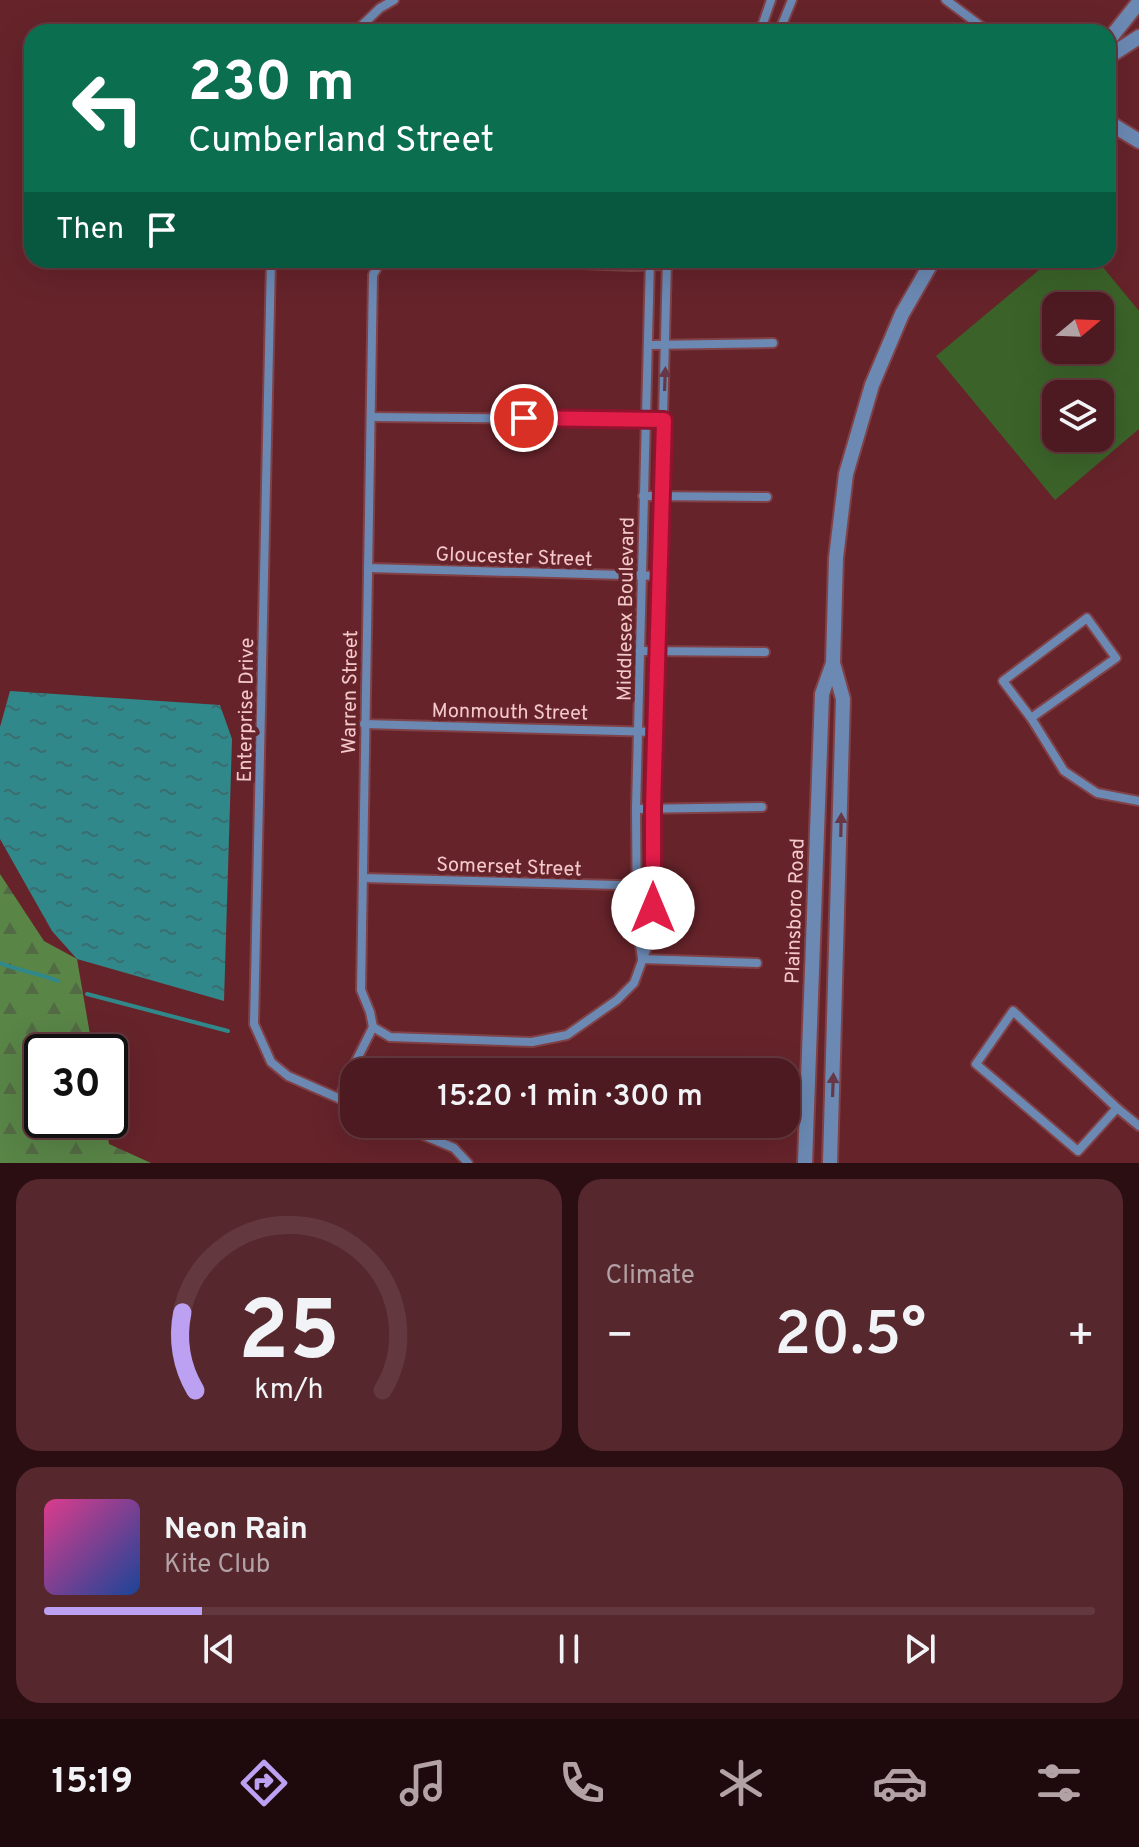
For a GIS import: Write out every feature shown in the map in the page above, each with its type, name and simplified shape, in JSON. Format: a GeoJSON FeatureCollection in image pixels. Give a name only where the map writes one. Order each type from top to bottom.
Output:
{"type":"FeatureCollection","features":[{"type":"Feature","properties":{"kind":"street"},"geometry":{"type":"LineString","coordinates":[[363,24],[394,0]]}},
{"type":"Feature","properties":{"kind":"street"},"geometry":{"type":"LineString","coordinates":[[763,24],[771,0]]}},
{"type":"Feature","properties":{"kind":"street"},"geometry":{"type":"LineString","coordinates":[[782,24],[792,0]]}},
{"type":"Feature","properties":{"kind":"street"},"geometry":{"type":"LineString","coordinates":[[946,0],[978,24]]}},
{"type":"Feature","properties":{"kind":"street"},"geometry":{"type":"LineString","coordinates":[[1116,31],[1139,2]]}},
{"type":"Feature","properties":{"kind":"street"},"geometry":{"type":"LineString","coordinates":[[1116,52],[1139,37]]}},
{"type":"Feature","properties":{"kind":"street"},"geometry":{"type":"LineString","coordinates":[[1116,127],[1139,141]]}},
{"type":"Feature","properties":{"kind":"street","name":"Enterprise Drive"},"geometry":{"type":"LineString","coordinates":[[271,268],[254,1024],[271,1062],[288,1076],[340,1099]]}},
{"type":"Feature","properties":{"kind":"street","name":"Warren Street"},"geometry":{"type":"LineString","coordinates":[[373,1027],[361,990],[373,275],[377,268]]}},
{"type":"Feature","properties":{"kind":"street","name":"Middlesex Boulevard"},"geometry":{"type":"LineString","coordinates":[[642,959],[637,926],[636,809],[649,268]]}},
{"type":"Feature","properties":{"kind":"street","name":"Middlesex Boulevard"},"geometry":{"type":"LineString","coordinates":[[373,1027],[390,1037],[532,1042],[567,1035],[617,1000],[634,983],[653,931],[653,809],[667,268]]}},
{"type":"Feature","properties":{"kind":"street","name":"Plainsboro Road"},"geometry":{"type":"LineString","coordinates":[[832,1163],[843,699],[833,663],[836,558],[846,474],[872,385],[902,314],[928,268]]}},
{"type":"Feature","properties":{"kind":"street"},"geometry":{"type":"LineString","coordinates":[[649,345],[773,343]]}},
{"type":"Feature","properties":{"kind":"street"},"geometry":{"type":"LineString","coordinates":[[371,417],[664,420]]}},
{"type":"Feature","properties":{"kind":"street"},"geometry":{"type":"LineString","coordinates":[[643,496],[767,497]]}},
{"type":"Feature","properties":{"kind":"street","name":"Gloucester Street"},"geometry":{"type":"LineString","coordinates":[[368,568],[660,576]]}},
{"type":"Feature","properties":{"kind":"street"},"geometry":{"type":"LineString","coordinates":[[1031,718],[1116,658],[1087,618],[1003,681],[1031,718],[1064,771],[1097,793],[1139,801]]}},
{"type":"Feature","properties":{"kind":"street"},"geometry":{"type":"LineString","coordinates":[[640,651],[765,652]]}},
{"type":"Feature","properties":{"kind":"street","name":"Plainsboro Road"},"geometry":{"type":"LineString","coordinates":[[804,1163],[822,694],[833,663]]}},
{"type":"Feature","properties":{"kind":"street","name":"Monmouth Street"},"geometry":{"type":"LineString","coordinates":[[364,724],[656,732]]}},
{"type":"Feature","properties":{"kind":"street"},"geometry":{"type":"LineString","coordinates":[[636,809],[762,807]]}},
{"type":"Feature","properties":{"kind":"street","name":"Somerset Street"},"geometry":{"type":"LineString","coordinates":[[364,878],[653,886]]}},
{"type":"Feature","properties":{"kind":"street"},"geometry":{"type":"LineString","coordinates":[[642,959],[757,963]]}},
{"type":"Feature","properties":{"kind":"street"},"geometry":{"type":"LineString","coordinates":[[1117,1108],[1078,1151],[976,1064],[1013,1011],[1139,1126]]}},
{"type":"Feature","properties":{"kind":"street"},"geometry":{"type":"LineString","coordinates":[[358,1058],[373,1027]]}},
{"type":"Feature","properties":{"kind":"street"},"geometry":{"type":"LineString","coordinates":[[430,1138],[454,1148],[468,1163]]}},
{"type":"Feature","properties":{"kind":"green space"},"geometry":{"type":"Polygon","coordinates":[[[1041,268],[1104,268],[1139,311],[1139,429],[1114,450],[1114,380],[1042,380],[1042,452],[1112,452],[1055,500],[936,356],[1041,268]]]}},
{"type":"Feature","properties":{"kind":"green space"},"geometry":{"type":"Polygon","coordinates":[[[0,874],[44,941],[77,959],[90,1034],[24,1034],[24,1138],[108,1138],[109,1144],[151,1163],[0,1163],[0,874]]]}},
{"type":"Feature","properties":{"kind":"water"},"geometry":{"type":"Polygon","coordinates":[[[10,691],[220,705],[232,739],[224,1001],[77,959],[52,931],[0,839],[0,727],[10,691]]]}},
{"type":"Feature","properties":{"kind":"waterway"},"geometry":{"type":"LineString","coordinates":[[0,963],[58,981]]}},
{"type":"Feature","properties":{"kind":"waterway"},"geometry":{"type":"LineString","coordinates":[[87,994],[228,1031]]}},
{"type":"Feature","properties":{"kind":"route"},"geometry":{"type":"LineString","coordinates":[[524,418],[664,420],[653,908]]}}]}
